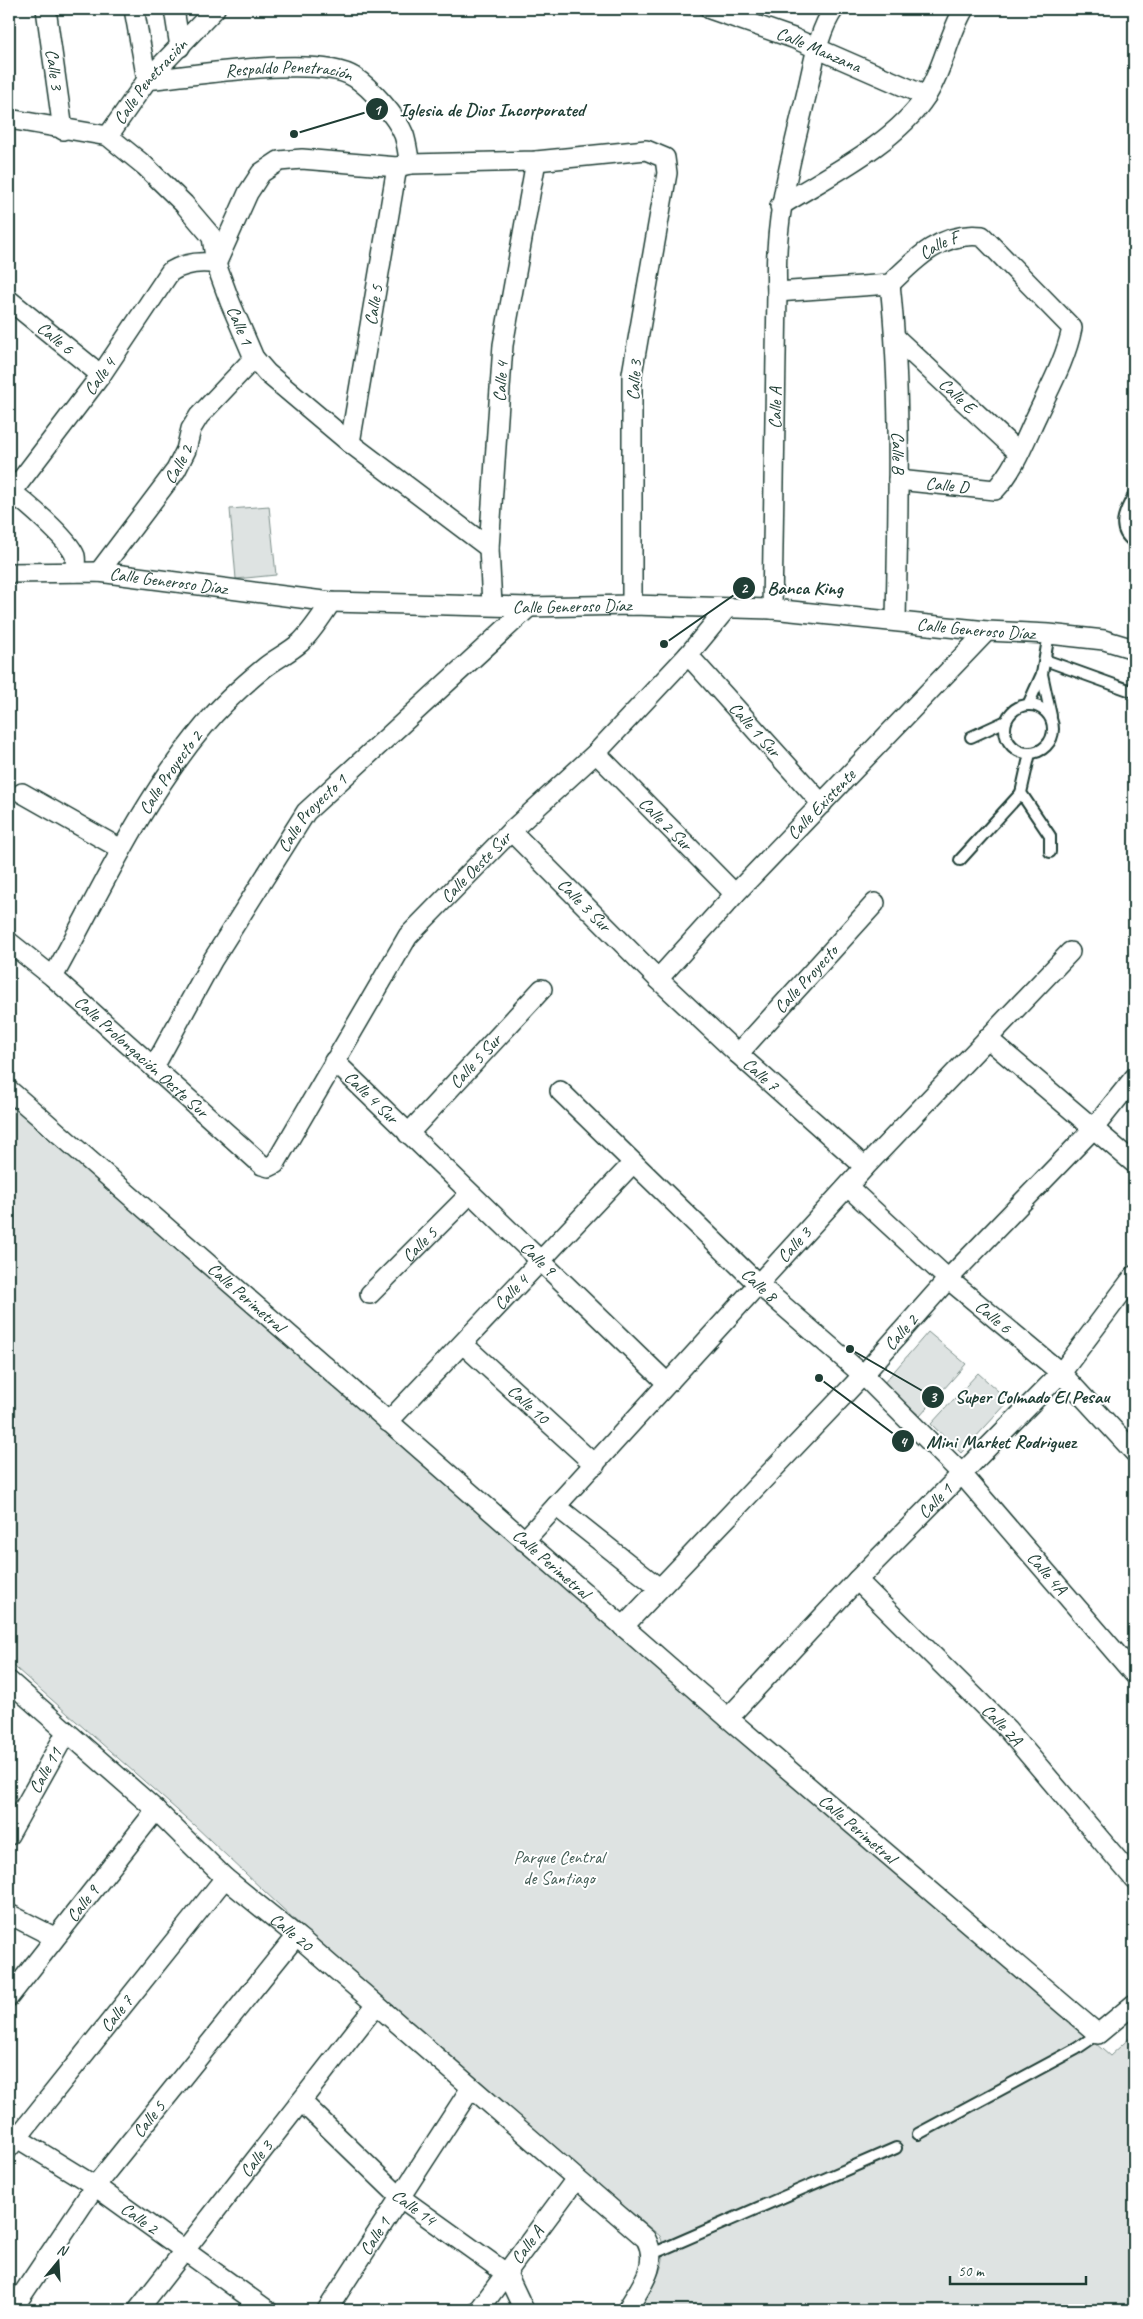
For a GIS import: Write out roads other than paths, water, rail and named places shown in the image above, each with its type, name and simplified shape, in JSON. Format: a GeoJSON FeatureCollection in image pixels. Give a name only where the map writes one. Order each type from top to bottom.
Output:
{"type":"FeatureCollection","features":[{"type":"Feature","properties":{"kind":"street","name":"Calle 3"},"geometry":{"type":"LineString","coordinates":[[46,9],[63,130]]}},
{"type":"Feature","properties":{"kind":"street"},"geometry":{"type":"LineString","coordinates":[[134,9],[147,80]]}},
{"type":"Feature","properties":{"kind":"street"},"geometry":{"type":"LineString","coordinates":[[174,9],[180,48]]}},
{"type":"Feature","properties":{"kind":"street","name":"Calle Penetración"},"geometry":{"type":"LineString","coordinates":[[108,136],[147,80],[180,48],[215,9]]}},
{"type":"Feature","properties":{"kind":"street","name":"Calle Manzana"},"geometry":{"type":"LineString","coordinates":[[710,9],[817,49],[926,96]]}},
{"type":"Feature","properties":{"kind":"street","name":"Calle A"},"geometry":{"type":"LineString","coordinates":[[772,608],[778,292],[776,266],[780,206],[817,49],[834,9]]}},
{"type":"Feature","properties":{"kind":"street"},"geometry":{"type":"LineString","coordinates":[[780,206],[887,139],[909,117],[926,96],[964,9]]}},
{"type":"Feature","properties":{"kind":"street","name":"Respaldo Penetración"},"geometry":{"type":"LineString","coordinates":[[147,80],[270,68],[307,66],[333,69],[354,77],[384,105],[403,134],[403,166]]}},
{"type":"Feature","properties":{"kind":"street"},"geometry":{"type":"LineString","coordinates":[[9,119],[63,130],[108,136]]}},
{"type":"Feature","properties":{"kind":"street","name":"Calle 1"},"geometry":{"type":"LineString","coordinates":[[108,136],[145,166],[184,204],[212,237],[216,264],[254,358],[267,373],[350,443],[489,548]]}},
{"type":"Feature","properties":{"kind":"street","name":"Calle 3"},"geometry":{"type":"LineString","coordinates":[[536,162],[646,150],[665,158],[667,173],[632,374],[632,605]]}},
{"type":"Feature","properties":{"kind":"street"},"geometry":{"type":"LineString","coordinates":[[216,264],[248,193],[261,173],[279,161],[302,160],[403,166],[536,162]]}},
{"type":"Feature","properties":{"kind":"street","name":"Calle 4"},"geometry":{"type":"LineString","coordinates":[[492,605],[489,548],[503,345],[536,162]]}},
{"type":"Feature","properties":{"kind":"street","name":"Calle 5"},"geometry":{"type":"LineString","coordinates":[[350,443],[403,166]]}},
{"type":"Feature","properties":{"kind":"street","name":"Calle F"},"geometry":{"type":"LineString","coordinates":[[890,284],[912,262],[938,243],[970,234],[982,236],[1072,328],[1068,348],[1019,453]]}},
{"type":"Feature","properties":{"kind":"street","name":"Calle 4"},"geometry":{"type":"LineString","coordinates":[[10,491],[102,375],[170,272],[180,265],[194,262],[216,264]]}},
{"type":"Feature","properties":{"kind":"street"},"geometry":{"type":"LineString","coordinates":[[778,292],[890,284]]}},
{"type":"Feature","properties":{"kind":"street","name":"Calle B"},"geometry":{"type":"LineString","coordinates":[[890,284],[896,338],[898,480],[896,621]]}},
{"type":"Feature","properties":{"kind":"street","name":"Calle 6"},"geometry":{"type":"LineString","coordinates":[[9,300],[102,375]]}},
{"type":"Feature","properties":{"kind":"street","name":"Calle E"},"geometry":{"type":"LineString","coordinates":[[896,338],[1019,453]]}},
{"type":"Feature","properties":{"kind":"street","name":"Calle 2"},"geometry":{"type":"LineString","coordinates":[[99,572],[176,470],[186,450],[191,429],[199,416],[254,358]]}},
{"type":"Feature","properties":{"kind":"street","name":"Calle D"},"geometry":{"type":"LineString","coordinates":[[898,480],[995,490],[1006,479],[1019,453]]}},
{"type":"Feature","properties":{"kind":"street"},"geometry":{"type":"LineString","coordinates":[[10,491],[45,520],[73,552],[76,561],[74,572]]}},
{"type":"Feature","properties":{"kind":"street","name":"Calle Generoso Díaz"},"geometry":{"type":"LineString","coordinates":[[9,573],[99,572],[331,602],[529,607],[632,605],[772,608],[987,632],[1049,634],[1104,640],[1134,650]]}},
{"type":"Feature","properties":{"kind":"street","name":"Calle Proyecto 2"},"geometry":{"type":"LineString","coordinates":[[53,977],[122,850],[178,759],[204,726],[264,667],[299,643],[317,624],[331,602]]}},
{"type":"Feature","properties":{"kind":"street","name":"Calle Proyecto 1"},"geometry":{"type":"LineString","coordinates":[[154,1067],[212,962],[306,812],[529,607]]}},
{"type":"Feature","properties":{"kind":"street","name":"Calle Oeste Sur"},"geometry":{"type":"LineString","coordinates":[[275,1164],[408,936],[511,831],[596,753],[688,655],[727,608]]}},
{"type":"Feature","properties":{"kind":"street","name":"Calle Existente"},"geometry":{"type":"LineString","coordinates":[[658,979],[735,894],[987,632]]}},
{"type":"Feature","properties":{"kind":"street","name":"Calle 1 Sur"},"geometry":{"type":"LineString","coordinates":[[688,655],[822,804]]}},
{"type":"Feature","properties":{"kind":"street","name":"Calle 2 Sur"},"geometry":{"type":"LineString","coordinates":[[596,753],[735,894]]}},
{"type":"Feature","properties":{"kind":"street"},"geometry":{"type":"LineString","coordinates":[[22,793],[122,850]]}},
{"type":"Feature","properties":{"kind":"street","name":"Calle 3 Sur"},"geometry":{"type":"LineString","coordinates":[[511,831],[658,979]]}},
{"type":"Feature","properties":{"kind":"street","name":"Calle Proyecto"},"geometry":{"type":"LineString","coordinates":[[738,1054],[875,903]]}},
{"type":"Feature","properties":{"kind":"street","name":"Calle Prolongación Oeste Sur"},"geometry":{"type":"LineString","coordinates":[[9,942],[53,977],[262,1165],[268,1167],[275,1164]]}},
{"type":"Feature","properties":{"kind":"street","name":"Calle 3"},"geometry":{"type":"LineString","coordinates":[[524,1541],[866,1167],[1070,952]]}},
{"type":"Feature","properties":{"kind":"street","name":"Calle 7"},"geometry":{"type":"LineString","coordinates":[[658,979],[738,1054],[866,1167]]}},
{"type":"Feature","properties":{"kind":"street","name":"Calle 5 Sur"},"geometry":{"type":"LineString","coordinates":[[408,1134],[542,989]]}},
{"type":"Feature","properties":{"kind":"street"},"geometry":{"type":"LineString","coordinates":[[987,1038],[1134,1163]]}},
{"type":"Feature","properties":{"kind":"street","name":"Calle 4 Sur"},"geometry":{"type":"LineString","coordinates":[[334,1061],[408,1134]]}},
{"type":"Feature","properties":{"kind":"street","name":"Calle 2"},"geometry":{"type":"LineString","coordinates":[[623,1627],[863,1375],[948,1279],[1093,1130],[1134,1078]]}},
{"type":"Feature","properties":{"kind":"street","name":"Calle Perimetral"},"geometry":{"type":"LineString","coordinates":[[9,1090],[623,1627],[1098,2034]]}},
{"type":"Feature","properties":{"kind":"street","name":"Calle 8"},"geometry":{"type":"LineString","coordinates":[[560,1091],[758,1284],[863,1375],[961,1473]]}},
{"type":"Feature","properties":{"kind":"street","name":"Calle 9"},"geometry":{"type":"LineString","coordinates":[[408,1134],[667,1383]]}},
{"type":"Feature","properties":{"kind":"street","name":"Calle 4"},"geometry":{"type":"LineString","coordinates":[[388,1422],[633,1163]]}},
{"type":"Feature","properties":{"kind":"street","name":"Calle 6"},"geometry":{"type":"LineString","coordinates":[[848,1187],[948,1279],[1061,1374],[1134,1452]]}},
{"type":"Feature","properties":{"kind":"street","name":"Calle 5"},"geometry":{"type":"LineString","coordinates":[[370,1294],[470,1194]]}},
{"type":"Feature","properties":{"kind":"street","name":"Calle 1"},"geometry":{"type":"LineString","coordinates":[[728,1718],[961,1473],[1061,1374],[1134,1276]]}},
{"type":"Feature","properties":{"kind":"street","name":"Calle 10"},"geometry":{"type":"LineString","coordinates":[[463,1344],[595,1465]]}},
{"type":"Feature","properties":{"kind":"street","name":"Calle 4A"},"geometry":{"type":"LineString","coordinates":[[961,1473],[1134,1674]]}},
{"type":"Feature","properties":{"kind":"street"},"geometry":{"type":"LineString","coordinates":[[556,1506],[659,1588]]}},
{"type":"Feature","properties":{"kind":"street","name":"Calle 2A"},"geometry":{"type":"LineString","coordinates":[[858,1580],[1007,1729],[1134,1880]]}},
{"type":"Feature","properties":{"kind":"street","name":"Calle 20"},"geometry":{"type":"LineString","coordinates":[[9,1680],[66,1733],[156,1810],[225,1878],[296,1936],[646,2239],[652,2254]]}},
{"type":"Feature","properties":{"kind":"street","name":"Calle 11"},"geometry":{"type":"LineString","coordinates":[[9,1835],[66,1733]]}},
{"type":"Feature","properties":{"kind":"street","name":"Calle 9"},"geometry":{"type":"LineString","coordinates":[[9,1997],[54,1937],[156,1810]]}},
{"type":"Feature","properties":{"kind":"street","name":"Calle 7"},"geometry":{"type":"LineString","coordinates":[[11,2139],[225,1878]]}},
{"type":"Feature","properties":{"kind":"street"},"geometry":{"type":"LineString","coordinates":[[9,1914],[54,1937]]}},
{"type":"Feature","properties":{"kind":"street","name":"Calle 5"},"geometry":{"type":"LineString","coordinates":[[12,2310],[94,2186],[296,1936]]}},
{"type":"Feature","properties":{"kind":"street"},"geometry":{"type":"LineString","coordinates":[[1098,2034],[1134,2004]]}},
{"type":"Feature","properties":{"kind":"street","name":"Calle 3"},"geometry":{"type":"LineString","coordinates":[[138,2310],[376,2006]]}},
{"type":"Feature","properties":{"kind":"street","name":"Calle 1"},"geometry":{"type":"LineString","coordinates":[[326,2310],[401,2198],[471,2088]]}},
{"type":"Feature","properties":{"kind":"street","name":"Calle 14"},"geometry":{"type":"LineString","coordinates":[[302,2102],[401,2198],[507,2274],[524,2310]]}},
{"type":"Feature","properties":{"kind":"street","name":"Calle 2"},"geometry":{"type":"LineString","coordinates":[[11,2139],[94,2186],[267,2310]]}},
{"type":"Feature","properties":{"kind":"street","name":"Calle A"},"geometry":{"type":"LineString","coordinates":[[479,2310],[576,2179]]}},
{"type":"Feature","properties":{"kind":"street"},"geometry":{"type":"LineString","coordinates":[[627,2310],[649,2271],[652,2254]]}},
{"type":"Feature","properties":{"kind":"lane"},"geometry":{"type":"LineString","coordinates":[[1134,495],[1124,514],[1123,522],[1124,530],[1134,542]]}},
{"type":"Feature","properties":{"kind":"lane"},"geometry":{"type":"LineString","coordinates":[[1028,705],[1042,674],[1049,634]]}},
{"type":"Feature","properties":{"kind":"lane"},"geometry":{"type":"LineString","coordinates":[[1045,660],[1134,692]]}},
{"type":"Feature","properties":{"kind":"lane"},"geometry":{"type":"LineString","coordinates":[[1006,721],[1007,739],[1021,751],[1030,753],[1047,745],[1052,737],[1051,718],[1042,674]]}},
{"type":"Feature","properties":{"kind":"lane"},"geometry":{"type":"LineString","coordinates":[[970,736],[1006,721],[1019,707],[1028,705],[1038,706],[1051,718]]}},
{"type":"Feature","properties":{"kind":"lane"},"geometry":{"type":"LineString","coordinates":[[960,860],[1021,793],[1030,753]]}},
{"type":"Feature","properties":{"kind":"lane"},"geometry":{"type":"LineString","coordinates":[[1021,793],[1050,836],[1050,852]]}},
{"type":"Feature","properties":{"kind":"lane"},"geometry":{"type":"LineString","coordinates":[[918,2134],[1076,2049],[1098,2034]]}},
{"type":"Feature","properties":{"kind":"lane"},"geometry":{"type":"LineString","coordinates":[[652,2254],[896,2148]]}},
{"type":"Feature","properties":{"kind":"place","name":"Iglesia de Dios Incorporated"},"geometry":{"type":"Point","coordinates":[294,134]}},
{"type":"Feature","properties":{"kind":"place","name":"Banca King"},"geometry":{"type":"Point","coordinates":[664,644]}},
{"type":"Feature","properties":{"kind":"place","name":"Super Colmado El Pesau"},"geometry":{"type":"Point","coordinates":[850,1349]}},
{"type":"Feature","properties":{"kind":"place","name":"Mini Market Rodriguez"},"geometry":{"type":"Point","coordinates":[819,1378]}},
{"type":"Feature","properties":{"kind":"park label","name":"Parque Central de Santiago"},"geometry":{"type":"Point","coordinates":[559,1867]}}]}
